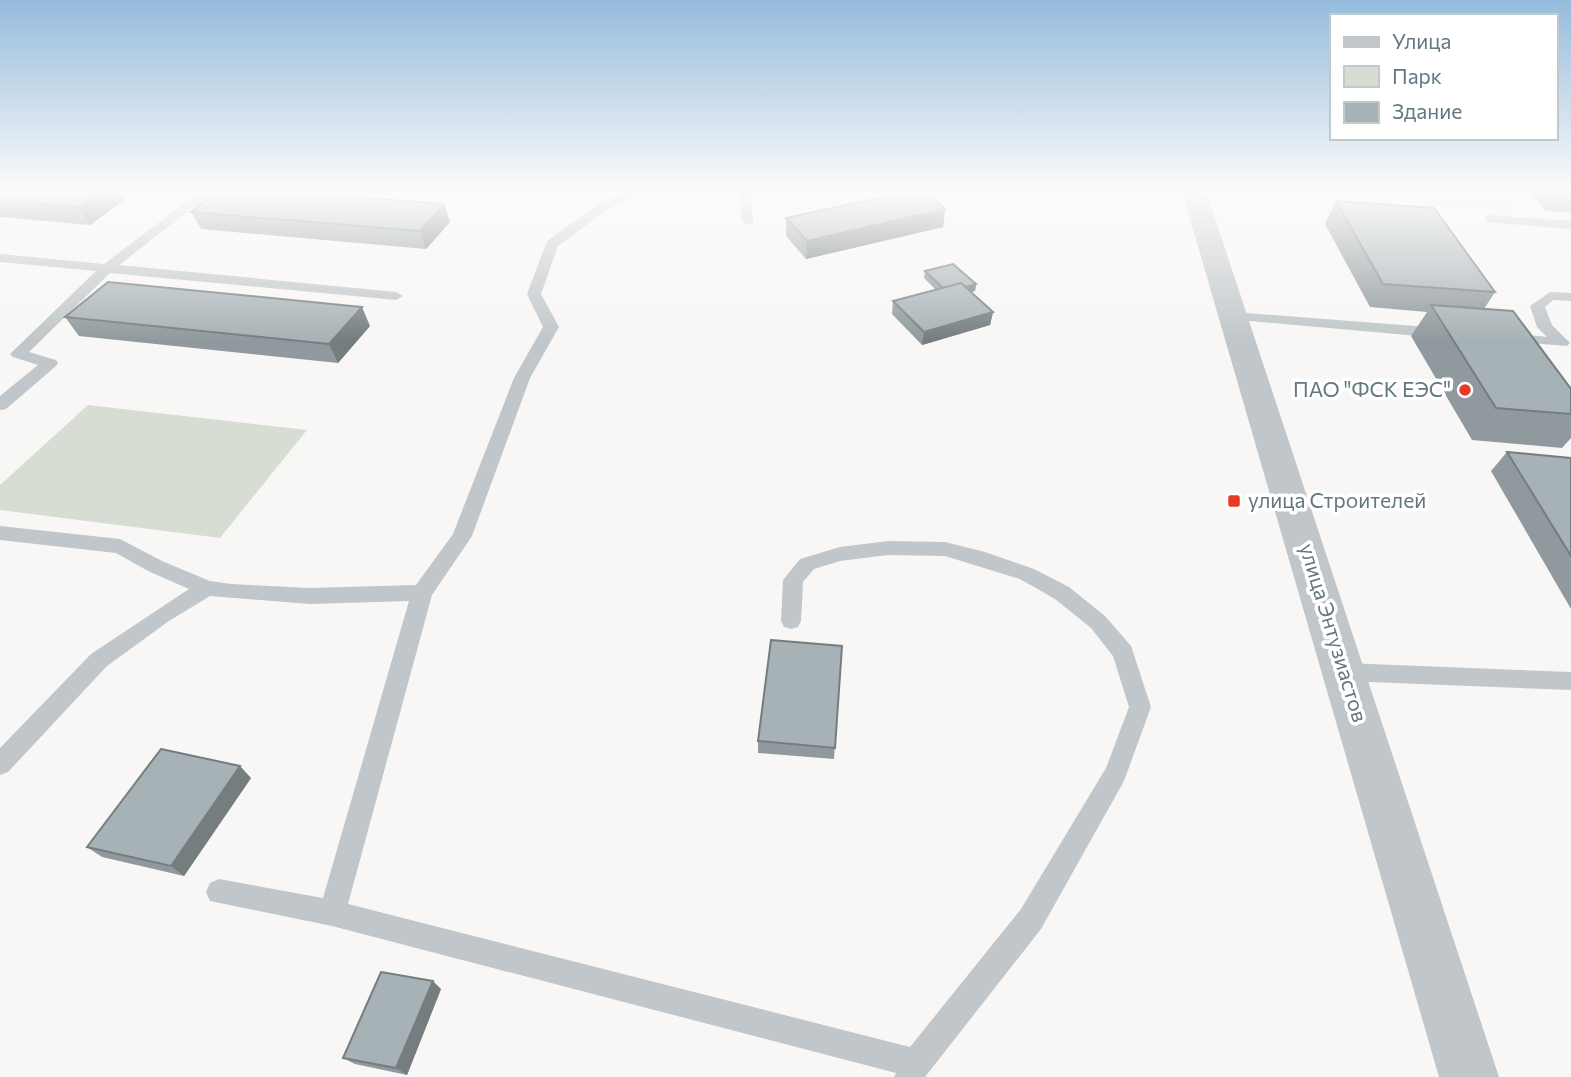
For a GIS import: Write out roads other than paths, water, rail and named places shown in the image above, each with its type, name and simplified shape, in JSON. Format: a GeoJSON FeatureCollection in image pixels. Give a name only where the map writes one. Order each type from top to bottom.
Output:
{"type":"FeatureCollection","features":[{"type":"Feature","properties":{"kind":"street","name":"улица Энтузиастов"},"geometry":{"type":"LineString","coordinates":[[1210,241],[1469,1077]]}},
{"type":"Feature","properties":{"kind":"lane"},"geometry":{"type":"LineString","coordinates":[[0,405],[50,363],[18,354],[107,268],[142,241]]}},
{"type":"Feature","properties":{"kind":"lane"},"geometry":{"type":"LineString","coordinates":[[332,913],[422,593],[462,536],[522,379],[551,327],[534,294],[552,244],[556,241]]}},
{"type":"Feature","properties":{"kind":"lane"},"geometry":{"type":"LineString","coordinates":[[0,258],[396,296]]}},
{"type":"Feature","properties":{"kind":"lane"},"geometry":{"type":"LineString","coordinates":[[1566,345],[1545,327],[1537,306],[1550,296],[1571,297]]}},
{"type":"Feature","properties":{"kind":"lane"},"geometry":{"type":"LineString","coordinates":[[1233,316],[1452,334]]}},
{"type":"Feature","properties":{"kind":"lane"},"geometry":{"type":"LineString","coordinates":[[1493,337],[1566,345]]}},
{"type":"Feature","properties":{"kind":"lane"},"geometry":{"type":"LineString","coordinates":[[0,533],[121,546],[155,566],[207,588],[232,592],[310,596],[422,593]]}},
{"type":"Feature","properties":{"kind":"lane"},"geometry":{"type":"LineString","coordinates":[[219,892],[332,913],[912,1070],[1031,919],[1116,773],[1140,707],[1123,652],[1098,622],[1062,593],[1027,574],[971,555],[945,549],[888,548],[840,554],[807,564],[793,580],[791,621]]}},
{"type":"Feature","properties":{"kind":"lane"},"geometry":{"type":"LineString","coordinates":[[0,764],[99,660],[162,615],[207,588]]}},
{"type":"Feature","properties":{"kind":"lane"},"geometry":{"type":"LineString","coordinates":[[1345,672],[1571,681]]}},
{"type":"Feature","properties":{"kind":"place","name":"ПАО \"ФСК ЕЭС\""},"geometry":{"type":"Point","coordinates":[1465,390]}},
{"type":"Feature","properties":{"kind":"place","name":"улица Строителей"},"geometry":{"type":"Point","coordinates":[1234,501]}}]}
